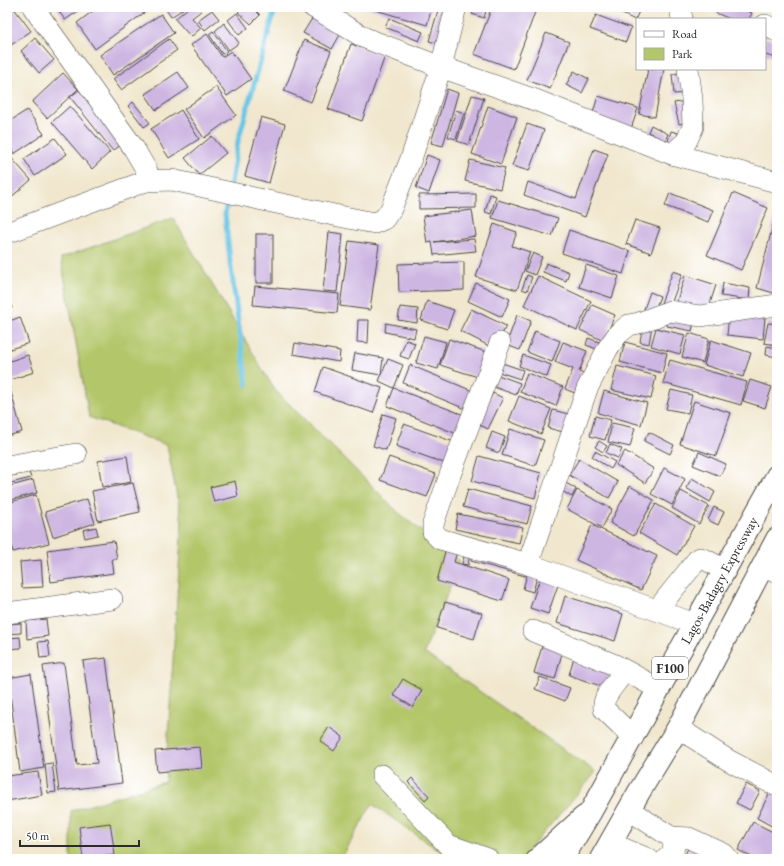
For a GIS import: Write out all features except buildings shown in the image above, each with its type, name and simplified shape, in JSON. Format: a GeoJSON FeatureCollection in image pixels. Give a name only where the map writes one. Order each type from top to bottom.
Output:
{"type":"FeatureCollection","features":[{"type":"Feature","properties":{"kind":"main road","name":"Lagos-Badagry Expressway"},"geometry":{"type":"LineString","coordinates":[[562,859],[633,737],[777,476]]}},
{"type":"Feature","properties":{"kind":"main road","name":"F100"},"geometry":{"type":"LineString","coordinates":[[605,854],[770,568],[777,539]]}},
{"type":"Feature","properties":{"kind":"main road","name":"Lagos-Badagry Expressway"},"geometry":{"type":"LineString","coordinates":[[538,859],[591,811]]}},
{"type":"Feature","properties":{"kind":"street"},"geometry":{"type":"LineString","coordinates":[[33,7],[133,147],[147,171],[146,181]]}},
{"type":"Feature","properties":{"kind":"street"},"geometry":{"type":"LineString","coordinates":[[313,7],[365,38],[441,67],[538,101],[672,154],[777,182]]}},
{"type":"Feature","properties":{"kind":"street"},"geometry":{"type":"LineString","coordinates":[[7,233],[146,181],[172,180],[296,208],[375,223],[384,219],[391,209],[412,156],[441,67],[456,7]]}},
{"type":"Feature","properties":{"kind":"street"},"geometry":{"type":"LineString","coordinates":[[680,7],[682,18]]}},
{"type":"Feature","properties":{"kind":"street"},"geometry":{"type":"LineString","coordinates":[[766,26],[777,31]]}},
{"type":"Feature","properties":{"kind":"street"},"geometry":{"type":"LineString","coordinates":[[672,154],[686,142],[693,127],[692,99],[688,70]]}},
{"type":"Feature","properties":{"kind":"street"},"geometry":{"type":"LineString","coordinates":[[528,564],[587,389],[608,348],[618,334],[629,325],[670,312],[700,316],[777,305]]}},
{"type":"Feature","properties":{"kind":"street"},"geometry":{"type":"LineString","coordinates":[[500,344],[445,489],[433,524],[433,532],[440,539],[528,564],[694,624]]}},
{"type":"Feature","properties":{"kind":"street"},"geometry":{"type":"LineString","coordinates":[[7,466],[76,454]]}},
{"type":"Feature","properties":{"kind":"street"},"geometry":{"type":"LineString","coordinates":[[657,610],[696,560],[700,558],[706,560],[725,570]]}},
{"type":"Feature","properties":{"kind":"street"},"geometry":{"type":"LineString","coordinates":[[7,613],[112,600]]}},
{"type":"Feature","properties":{"kind":"street"},"geometry":{"type":"LineString","coordinates":[[533,631],[615,665],[659,689]]}},
{"type":"Feature","properties":{"kind":"street"},"geometry":{"type":"LineString","coordinates":[[625,671],[606,697],[603,705],[604,709],[633,737]]}},
{"type":"Feature","properties":{"kind":"street"},"geometry":{"type":"LineString","coordinates":[[678,728],[728,760],[777,786]]}},
{"type":"Feature","properties":{"kind":"street"},"geometry":{"type":"LineString","coordinates":[[382,775],[448,845],[488,859]]}},
{"type":"Feature","properties":{"kind":"street"},"geometry":{"type":"LineString","coordinates":[[629,810],[671,837],[689,838],[724,854],[728,859]]}},
{"type":"Feature","properties":{"kind":"street"},"geometry":{"type":"LineString","coordinates":[[666,859],[673,853],[674,844],[671,837]]}},
{"type":"Feature","properties":{"kind":"street"},"geometry":{"type":"LineString","coordinates":[[605,854],[648,859]]}},
{"type":"Feature","properties":{"kind":"green space"},"geometry":{"type":"Polygon","coordinates":[[[173,218],[274,389],[400,514],[460,561],[424,653],[596,772],[521,859],[451,859],[372,804],[341,859],[71,859],[71,811],[165,782],[182,522],[167,445],[89,417],[61,258],[173,218]]]}},
{"type":"Feature","properties":{"kind":"waterway"},"geometry":{"type":"LineString","coordinates":[[230,188],[238,141],[274,13],[277,7]]}},
{"type":"Feature","properties":{"kind":"waterway"},"geometry":{"type":"LineString","coordinates":[[228,196],[225,214],[247,385]]}}]}
